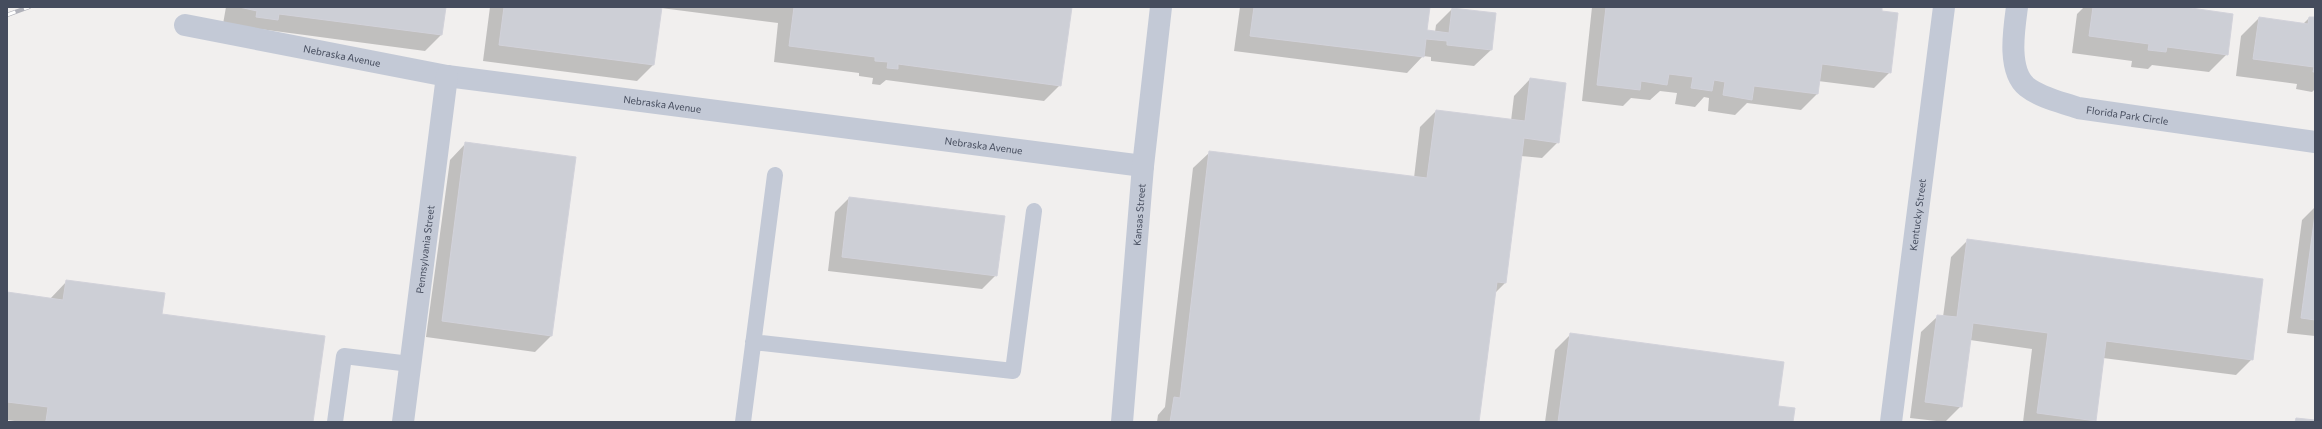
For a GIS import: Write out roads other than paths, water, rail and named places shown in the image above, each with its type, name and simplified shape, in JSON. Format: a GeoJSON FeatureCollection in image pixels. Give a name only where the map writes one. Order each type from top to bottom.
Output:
{"type":"FeatureCollection","features":[{"type":"Feature","properties":{"kind":"street","name":"Kansas Street"},"geometry":{"type":"LineString","coordinates":[[1122,422],[1143,166],[1161,7]]}},
{"type":"Feature","properties":{"kind":"street","name":"Kentucky Street"},"geometry":{"type":"LineString","coordinates":[[1891,422],[1944,7]]}},
{"type":"Feature","properties":{"kind":"street","name":"Florida Park Circle"},"geometry":{"type":"LineString","coordinates":[[2017,7],[2013,36],[2014,64],[2026,86],[2042,95],[2078,108],[2315,142]]}},
{"type":"Feature","properties":{"kind":"street","name":"Nebraska Avenue"},"geometry":{"type":"LineString","coordinates":[[185,25],[447,76],[1143,166]]}},
{"type":"Feature","properties":{"kind":"street","name":"Pennsylvania Street"},"geometry":{"type":"LineString","coordinates":[[402,422],[447,76]]}},
{"type":"Feature","properties":{"kind":"lane"},"geometry":{"type":"LineString","coordinates":[[743,422],[775,175]]}},
{"type":"Feature","properties":{"kind":"lane"},"geometry":{"type":"LineString","coordinates":[[753,342],[1013,371],[1034,211]]}},
{"type":"Feature","properties":{"kind":"lane"},"geometry":{"type":"LineString","coordinates":[[335,422],[344,356],[410,364]]}},
{"type":"Feature","properties":{"kind":"railway"},"geometry":{"type":"LineString","coordinates":[[7,15],[29,7]]}}]}
